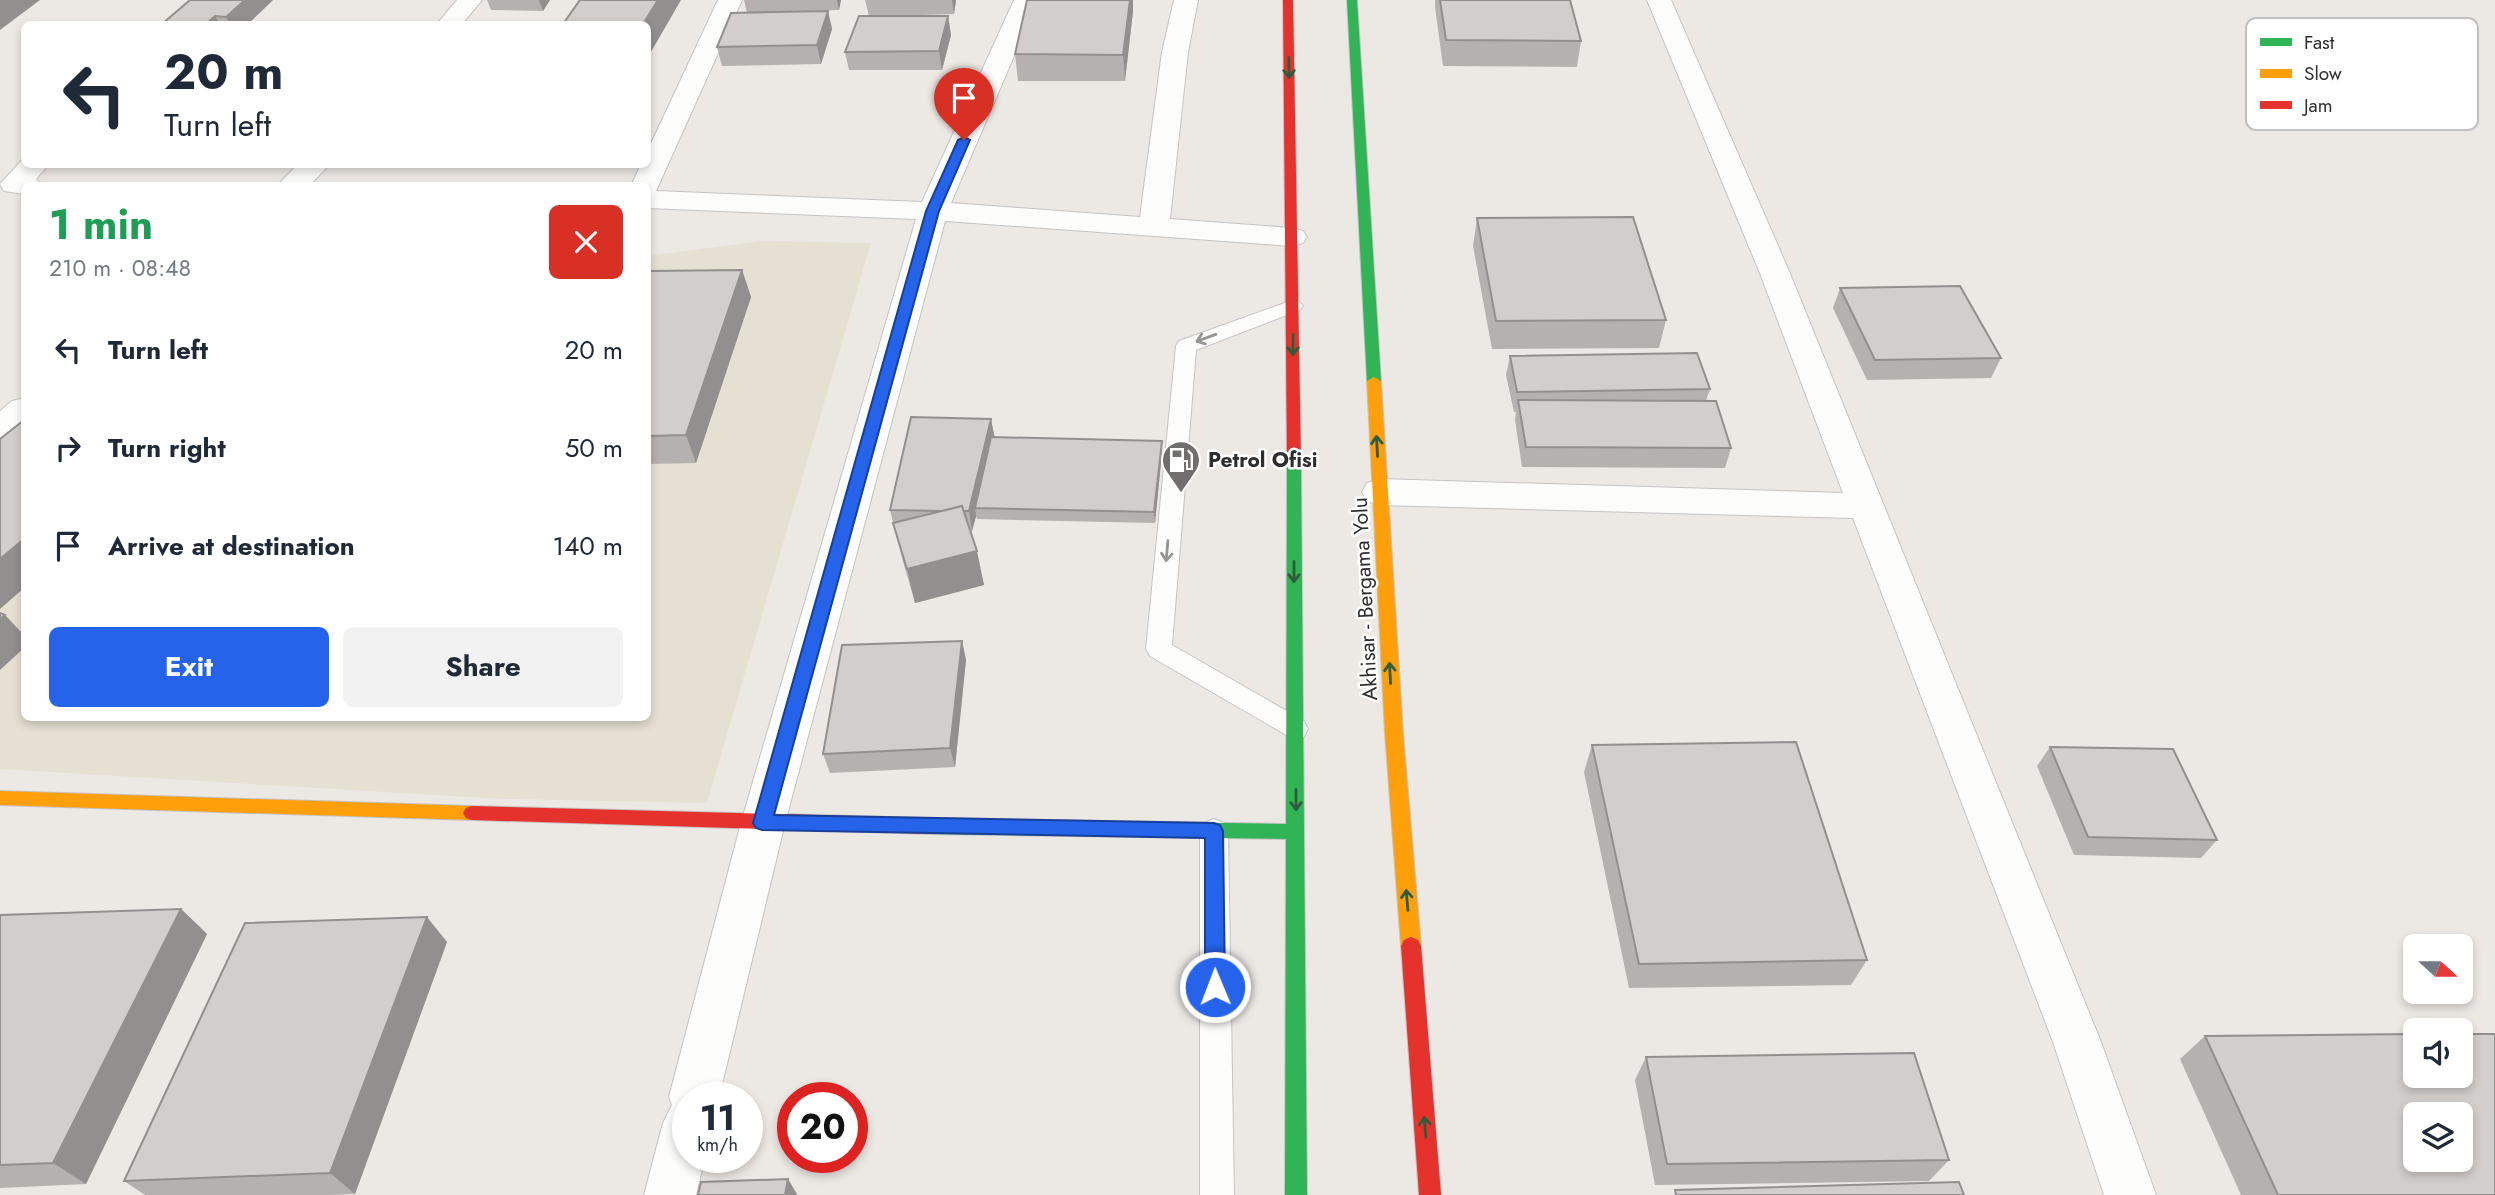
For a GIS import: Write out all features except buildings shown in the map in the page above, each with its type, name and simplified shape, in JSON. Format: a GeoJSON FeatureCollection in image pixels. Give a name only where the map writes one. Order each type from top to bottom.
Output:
{"type":"FeatureCollection","features":[{"type":"Feature","properties":{"kind":"main road"},"geometry":{"type":"LineString","coordinates":[[1288,0],[1296,729],[1296,1195]]}},
{"type":"Feature","properties":{"kind":"main road","name":"Akhisar - Bergama Yolu"},"geometry":{"type":"LineString","coordinates":[[1352,0],[1394,733],[1430,1195]]}},
{"type":"Feature","properties":{"kind":"main road"},"geometry":{"type":"LineString","coordinates":[[0,798],[762,823],[1296,832]]}},
{"type":"Feature","properties":{"kind":"street"},"geometry":{"type":"LineString","coordinates":[[452,21],[470,0]]}},
{"type":"Feature","properties":{"kind":"street"},"geometry":{"type":"LineString","coordinates":[[647,182],[730,0]]}},
{"type":"Feature","properties":{"kind":"street"},"geometry":{"type":"LineString","coordinates":[[698,1082],[762,823],[933,211],[1026,0]]}},
{"type":"Feature","properties":{"kind":"street"},"geometry":{"type":"LineString","coordinates":[[1154,227],[1175,52],[1186,0]]}},
{"type":"Feature","properties":{"kind":"street"},"geometry":{"type":"LineString","coordinates":[[1659,0],[1774,271],[2077,1042],[2130,1195]]}},
{"type":"Feature","properties":{"kind":"street"},"geometry":{"type":"LineString","coordinates":[[21,185],[14,185],[31,168]]}},
{"type":"Feature","properties":{"kind":"street"},"geometry":{"type":"LineString","coordinates":[[296,182],[311,168]]}},
{"type":"Feature","properties":{"kind":"street"},"geometry":{"type":"LineString","coordinates":[[651,200],[933,211],[1292,237]]}},
{"type":"Feature","properties":{"kind":"street"},"geometry":{"type":"LineString","coordinates":[[0,430],[21,412]]}},
{"type":"Feature","properties":{"kind":"street"},"geometry":{"type":"LineString","coordinates":[[1380,492],[1866,506]]}},
{"type":"Feature","properties":{"kind":"street"},"geometry":{"type":"LineString","coordinates":[[670,1195],[676,1173]]}},
{"type":"Feature","properties":{"kind":"lane"},"geometry":{"type":"LineString","coordinates":[[1293,306],[1186,346],[1158,649],[1296,729]]}},
{"type":"Feature","properties":{"kind":"lane"},"geometry":{"type":"LineString","coordinates":[[1214,831],[1217,1195]]}},
{"type":"Feature","properties":{"kind":"shaded area"},"geometry":{"type":"Polygon","coordinates":[[[762,241],[871,243],[707,803],[502,799],[0,769],[0,466],[21,449],[21,721],[651,721],[651,256],[762,241]]]}},
{"type":"Feature","properties":{"kind":"traffic: fast"},"geometry":{"type":"LineString","coordinates":[[1352,0],[1374,381]]}},
{"type":"Feature","properties":{"kind":"traffic: fast"},"geometry":{"type":"LineString","coordinates":[[1294,465],[1296,1195]]}},
{"type":"Feature","properties":{"kind":"traffic: fast"},"geometry":{"type":"LineString","coordinates":[[931,826],[1296,832]]}},
{"type":"Feature","properties":{"kind":"traffic: slow"},"geometry":{"type":"LineString","coordinates":[[1374,381],[1394,733],[1411,946]]}},
{"type":"Feature","properties":{"kind":"traffic: slow"},"geometry":{"type":"LineString","coordinates":[[0,798],[472,813]]}},
{"type":"Feature","properties":{"kind":"traffic: jam"},"geometry":{"type":"LineString","coordinates":[[1288,0],[1294,465]]}},
{"type":"Feature","properties":{"kind":"traffic: jam"},"geometry":{"type":"LineString","coordinates":[[472,813],[931,826]]}},
{"type":"Feature","properties":{"kind":"traffic: jam"},"geometry":{"type":"LineString","coordinates":[[1411,946],[1430,1195]]}},
{"type":"Feature","properties":{"kind":"place","name":"Petrol Ofisi"},"geometry":{"type":"Point","coordinates":[1181,494]}},
{"type":"Feature","properties":{"kind":"route"},"geometry":{"type":"LineString","coordinates":[[964,140],[933,211],[762,823],[1214,831],[1215,987]]}}]}
